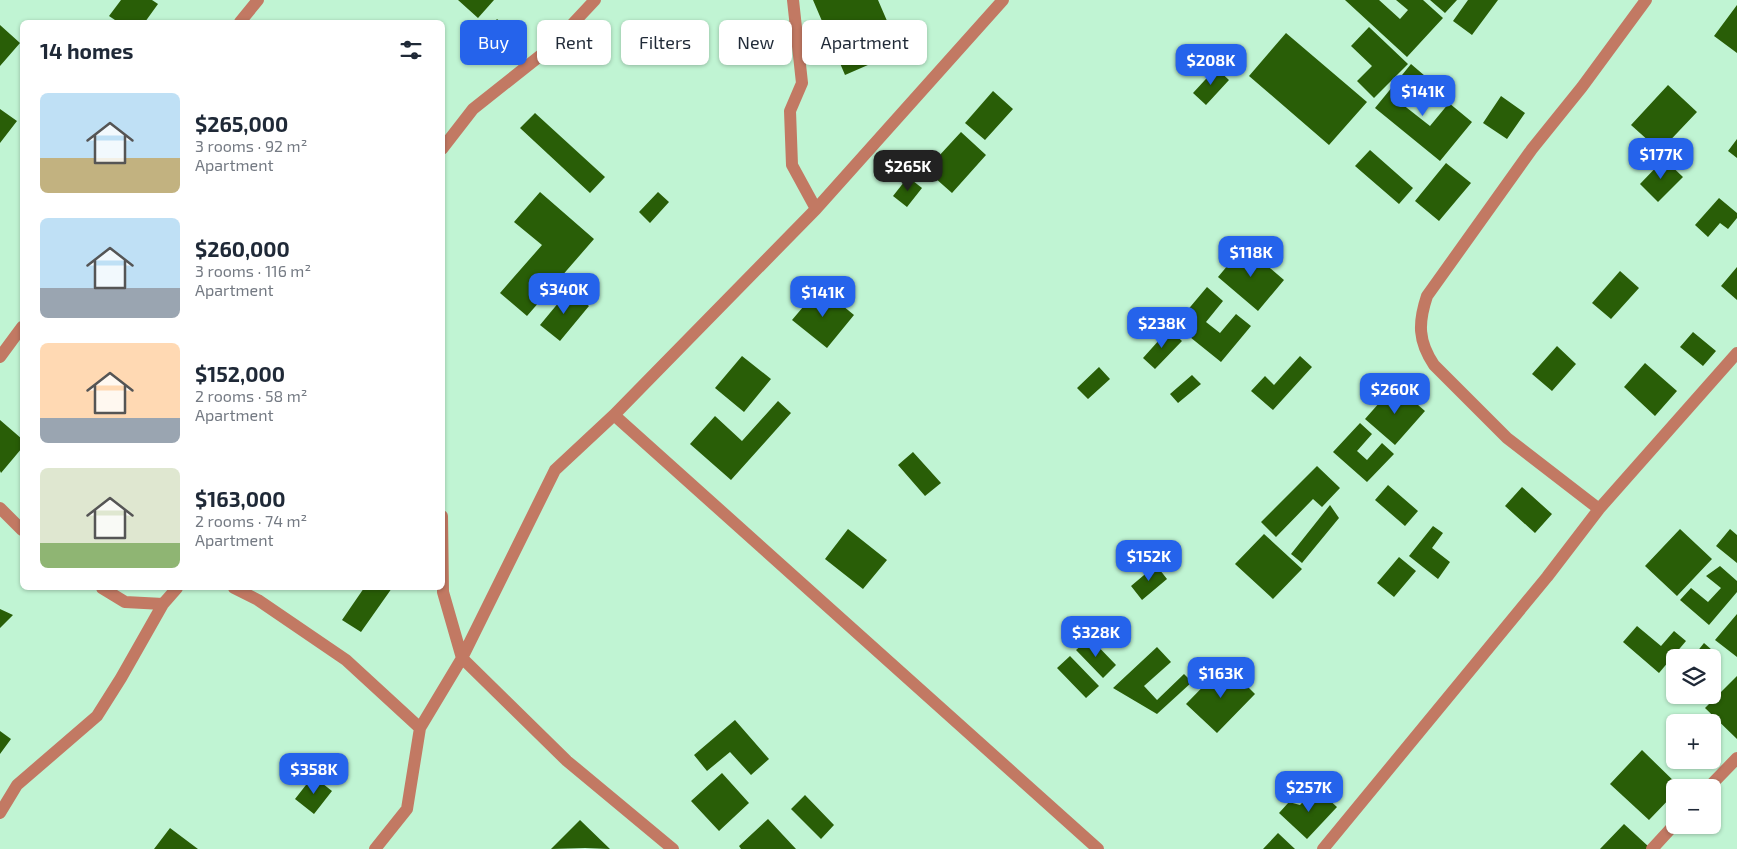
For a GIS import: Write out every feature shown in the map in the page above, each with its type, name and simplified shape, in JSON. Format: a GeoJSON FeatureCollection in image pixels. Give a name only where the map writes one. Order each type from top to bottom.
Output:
{"type":"FeatureCollection","features":[{"type":"Feature","properties":{"kind":"street"},"geometry":{"type":"LineString","coordinates":[[242,20],[258,0]]}},
{"type":"Feature","properties":{"kind":"street"},"geometry":{"type":"LineString","coordinates":[[445,145],[473,109],[550,48],[595,0]]}},
{"type":"Feature","properties":{"kind":"street"},"geometry":{"type":"LineString","coordinates":[[793,0],[802,83],[790,111],[792,165],[816,209]]}},
{"type":"Feature","properties":{"kind":"street"},"geometry":{"type":"LineString","coordinates":[[375,849],[407,809],[420,728],[462,658],[555,470],[614,415],[816,209],[1003,0]]}},
{"type":"Feature","properties":{"kind":"street"},"geometry":{"type":"LineString","coordinates":[[1599,509],[1508,438],[1434,365],[1425,352],[1420,322],[1427,296],[1532,149],[1582,87],[1646,0]]}},
{"type":"Feature","properties":{"kind":"street"},"geometry":{"type":"LineString","coordinates":[[0,357],[20,330]]}},
{"type":"Feature","properties":{"kind":"street"},"geometry":{"type":"LineString","coordinates":[[1323,849],[1547,577],[1599,509],[1737,353]]}},
{"type":"Feature","properties":{"kind":"street"},"geometry":{"type":"LineString","coordinates":[[614,415],[1098,849]]}},
{"type":"Feature","properties":{"kind":"street"},"geometry":{"type":"LineString","coordinates":[[0,508],[20,528]]}},
{"type":"Feature","properties":{"kind":"street"},"geometry":{"type":"LineString","coordinates":[[105,590],[125,602],[163,604]]}},
{"type":"Feature","properties":{"kind":"street"},"geometry":{"type":"LineString","coordinates":[[0,813],[17,786],[97,716],[163,604],[175,590]]}},
{"type":"Feature","properties":{"kind":"street"},"geometry":{"type":"LineString","coordinates":[[238,590],[258,600],[346,660],[420,728]]}},
{"type":"Feature","properties":{"kind":"street"},"geometry":{"type":"LineString","coordinates":[[443,590],[462,658],[567,761],[672,849]]}},
{"type":"Feature","properties":{"kind":"street"},"geometry":{"type":"LineString","coordinates":[[1717,779],[1737,758]]}},
{"type":"Feature","properties":{"kind":"street"},"geometry":{"type":"LineString","coordinates":[[1652,849],[1666,834]]}},
{"type":"Feature","properties":{"kind":"building"},"geometry":{"type":"Polygon","coordinates":[[[121,0],[152,0],[158,4],[146,20],[115,20],[109,16],[121,0]]]}},
{"type":"Feature","properties":{"kind":"building"},"geometry":{"type":"Polygon","coordinates":[[[458,0],[494,0],[478,18],[458,0]]]}},
{"type":"Feature","properties":{"kind":"building"},"geometry":{"type":"Polygon","coordinates":[[[813,0],[878,0],[887,20],[822,20],[813,0]]]}},
{"type":"Feature","properties":{"kind":"building"},"geometry":{"type":"Polygon","coordinates":[[[1345,0],[1379,0],[1400,19],[1408,10],[1396,0],[1423,0],[1443,18],[1407,57],[1345,0]]]}},
{"type":"Feature","properties":{"kind":"building"},"geometry":{"type":"Polygon","coordinates":[[[1430,0],[1457,0],[1445,13],[1430,0]]]}},
{"type":"Feature","properties":{"kind":"building"},"geometry":{"type":"Polygon","coordinates":[[[1468,0],[1498,0],[1472,35],[1453,21],[1468,0]]]}},
{"type":"Feature","properties":{"kind":"building"},"geometry":{"type":"Polygon","coordinates":[[[1737,5],[1737,53],[1714,36],[1737,5]]]}},
{"type":"Feature","properties":{"kind":"building"},"geometry":{"type":"Polygon","coordinates":[[[0,25],[20,43],[0,66],[0,25]]]}},
{"type":"Feature","properties":{"kind":"building"},"geometry":{"type":"Polygon","coordinates":[[[1369,27],[1408,64],[1374,98],[1357,81],[1372,66],[1351,46],[1369,27]]]}},
{"type":"Feature","properties":{"kind":"building"},"geometry":{"type":"Polygon","coordinates":[[[1286,33],[1367,102],[1329,145],[1249,76],[1286,33]]]}},
{"type":"Feature","properties":{"kind":"building"},"geometry":{"type":"Polygon","coordinates":[[[1411,64],[1425,76],[1402,104],[1430,126],[1449,103],[1472,122],[1440,161],[1375,108],[1411,64]]]}},
{"type":"Feature","properties":{"kind":"building"},"geometry":{"type":"Polygon","coordinates":[[[841,65],[868,65],[845,75],[841,65]]]}},
{"type":"Feature","properties":{"kind":"building"},"geometry":{"type":"Polygon","coordinates":[[[1216,68],[1229,80],[1206,105],[1193,93],[1216,68]]]}},
{"type":"Feature","properties":{"kind":"building"},"geometry":{"type":"Polygon","coordinates":[[[1668,85],[1697,112],[1660,151],[1631,125],[1668,85]]]}},
{"type":"Feature","properties":{"kind":"building"},"geometry":{"type":"Polygon","coordinates":[[[993,91],[1013,109],[985,140],[965,123],[993,91]]]}},
{"type":"Feature","properties":{"kind":"building"},"geometry":{"type":"Polygon","coordinates":[[[1501,96],[1525,113],[1507,139],[1483,123],[1501,96]]]}},
{"type":"Feature","properties":{"kind":"building"},"geometry":{"type":"Polygon","coordinates":[[[0,109],[17,121],[0,143],[0,109]]]}},
{"type":"Feature","properties":{"kind":"building"},"geometry":{"type":"Polygon","coordinates":[[[535,113],[605,177],[590,193],[520,128],[535,113]]]}},
{"type":"Feature","properties":{"kind":"building"},"geometry":{"type":"Polygon","coordinates":[[[961,132],[986,155],[952,193],[926,170],[961,132]]]}},
{"type":"Feature","properties":{"kind":"building"},"geometry":{"type":"Polygon","coordinates":[[[1737,139],[1737,158],[1728,151],[1737,139]]]}},
{"type":"Feature","properties":{"kind":"building"},"geometry":{"type":"Polygon","coordinates":[[[1370,150],[1413,188],[1399,204],[1355,166],[1370,150]]]}},
{"type":"Feature","properties":{"kind":"building"},"geometry":{"type":"Polygon","coordinates":[[[1664,159],[1683,177],[1658,202],[1640,184],[1664,159]]]}},
{"type":"Feature","properties":{"kind":"building"},"geometry":{"type":"Polygon","coordinates":[[[1446,163],[1471,183],[1439,221],[1415,201],[1446,163]]]}},
{"type":"Feature","properties":{"kind":"building"},"geometry":{"type":"Polygon","coordinates":[[[908,177],[922,188],[907,207],[893,196],[908,177]]]}},
{"type":"Feature","properties":{"kind":"building"},"geometry":{"type":"Polygon","coordinates":[[[540,192],[594,239],[527,316],[500,293],[542,245],[514,222],[540,192]]]}},
{"type":"Feature","properties":{"kind":"building"},"geometry":{"type":"Polygon","coordinates":[[[658,192],[669,202],[650,223],[639,212],[658,192]]]}},
{"type":"Feature","properties":{"kind":"building"},"geometry":{"type":"Polygon","coordinates":[[[1719,198],[1737,213],[1737,218],[1728,229],[1720,223],[1708,237],[1695,225],[1719,198]]]}},
{"type":"Feature","properties":{"kind":"building"},"geometry":{"type":"Polygon","coordinates":[[[1244,246],[1284,280],[1258,311],[1218,277],[1244,246]]]}},
{"type":"Feature","properties":{"kind":"building"},"geometry":{"type":"Polygon","coordinates":[[[1737,267],[1737,300],[1721,286],[1737,267]]]}},
{"type":"Feature","properties":{"kind":"building"},"geometry":{"type":"Polygon","coordinates":[[[1620,271],[1639,288],[1611,319],[1592,303],[1620,271]]]}},
{"type":"Feature","properties":{"kind":"building"},"geometry":{"type":"Polygon","coordinates":[[[820,287],[854,315],[827,348],[792,320],[820,287]]]}},
{"type":"Feature","properties":{"kind":"building"},"geometry":{"type":"Polygon","coordinates":[[[1207,287],[1223,301],[1206,322],[1220,333],[1236,314],[1251,326],[1221,362],[1175,325],[1207,287]]]}},
{"type":"Feature","properties":{"kind":"building"},"geometry":{"type":"Polygon","coordinates":[[[569,290],[589,306],[560,341],[540,325],[569,290]]]}},
{"type":"Feature","properties":{"kind":"building"},"geometry":{"type":"Polygon","coordinates":[[[1169,329],[1182,341],[1155,369],[1143,358],[1169,329]]]}},
{"type":"Feature","properties":{"kind":"building"},"geometry":{"type":"Polygon","coordinates":[[[1693,332],[1716,351],[1703,366],[1680,347],[1693,332]]]}},
{"type":"Feature","properties":{"kind":"building"},"geometry":{"type":"Polygon","coordinates":[[[1557,346],[1576,364],[1552,391],[1532,374],[1557,346]]]}},
{"type":"Feature","properties":{"kind":"building"},"geometry":{"type":"Polygon","coordinates":[[[742,356],[771,379],[744,412],[715,388],[742,356]]]}},
{"type":"Feature","properties":{"kind":"building"},"geometry":{"type":"Polygon","coordinates":[[[1300,356],[1312,367],[1273,410],[1251,391],[1265,376],[1274,385],[1300,356]]]}},
{"type":"Feature","properties":{"kind":"building"},"geometry":{"type":"Polygon","coordinates":[[[1645,363],[1677,391],[1655,416],[1624,387],[1645,363]]]}},
{"type":"Feature","properties":{"kind":"building"},"geometry":{"type":"Polygon","coordinates":[[[1099,367],[1110,379],[1088,399],[1077,388],[1099,367]]]}},
{"type":"Feature","properties":{"kind":"building"},"geometry":{"type":"Polygon","coordinates":[[[1192,375],[1201,384],[1178,403],[1170,394],[1192,375]]]}},
{"type":"Feature","properties":{"kind":"building"},"geometry":{"type":"Polygon","coordinates":[[[1395,385],[1425,411],[1395,445],[1365,419],[1395,385]]]}},
{"type":"Feature","properties":{"kind":"building"},"geometry":{"type":"Polygon","coordinates":[[[778,401],[791,413],[731,480],[690,444],[715,416],[742,441],[778,401]]]}},
{"type":"Feature","properties":{"kind":"building"},"geometry":{"type":"Polygon","coordinates":[[[0,420],[20,437],[20,450],[1,473],[0,420]]]}},
{"type":"Feature","properties":{"kind":"building"},"geometry":{"type":"Polygon","coordinates":[[[1360,423],[1372,434],[1357,451],[1367,460],[1382,443],[1394,454],[1367,482],[1333,452],[1360,423]]]}},
{"type":"Feature","properties":{"kind":"building"},"geometry":{"type":"Polygon","coordinates":[[[913,452],[941,483],[925,496],[898,465],[913,452]]]}},
{"type":"Feature","properties":{"kind":"building"},"geometry":{"type":"Polygon","coordinates":[[[1317,466],[1340,488],[1322,507],[1313,499],[1276,537],[1261,522],[1317,466]]]}},
{"type":"Feature","properties":{"kind":"building"},"geometry":{"type":"Polygon","coordinates":[[[1388,485],[1418,511],[1405,526],[1375,500],[1388,485]]]}},
{"type":"Feature","properties":{"kind":"building"},"geometry":{"type":"Polygon","coordinates":[[[1522,487],[1552,514],[1535,533],[1505,506],[1522,487]]]}},
{"type":"Feature","properties":{"kind":"building"},"geometry":{"type":"Polygon","coordinates":[[[1330,505],[1339,518],[1302,563],[1291,554],[1330,505]]]}},
{"type":"Feature","properties":{"kind":"building"},"geometry":{"type":"Polygon","coordinates":[[[1433,526],[1443,533],[1432,548],[1450,562],[1438,579],[1409,556],[1433,526]]]}},
{"type":"Feature","properties":{"kind":"building"},"geometry":{"type":"Polygon","coordinates":[[[848,529],[887,560],[863,589],[825,559],[848,529]]]}},
{"type":"Feature","properties":{"kind":"building"},"geometry":{"type":"Polygon","coordinates":[[[1680,529],[1712,559],[1677,596],[1645,566],[1680,529]]]}},
{"type":"Feature","properties":{"kind":"building"},"geometry":{"type":"Polygon","coordinates":[[[1730,529],[1737,535],[1737,563],[1716,546],[1730,529]]]}},
{"type":"Feature","properties":{"kind":"building"},"geometry":{"type":"Polygon","coordinates":[[[1264,534],[1302,569],[1273,599],[1235,564],[1264,534]]]}},
{"type":"Feature","properties":{"kind":"building"},"geometry":{"type":"Polygon","coordinates":[[[1399,557],[1416,571],[1394,597],[1377,583],[1399,557]]]}},
{"type":"Feature","properties":{"kind":"building"},"geometry":{"type":"Polygon","coordinates":[[[1156,565],[1167,579],[1142,600],[1131,586],[1156,565]]]}},
{"type":"Feature","properties":{"kind":"building"},"geometry":{"type":"Polygon","coordinates":[[[1720,566],[1737,581],[1737,592],[1709,625],[1680,600],[1691,588],[1708,602],[1721,588],[1706,576],[1720,566]]]}},
{"type":"Feature","properties":{"kind":"building"},"geometry":{"type":"Polygon","coordinates":[[[363,590],[391,590],[361,632],[342,620],[363,590]]]}},
{"type":"Feature","properties":{"kind":"building"},"geometry":{"type":"Polygon","coordinates":[[[0,609],[13,615],[0,628],[0,609]]]}},
{"type":"Feature","properties":{"kind":"building"},"geometry":{"type":"Polygon","coordinates":[[[1737,614],[1737,657],[1715,640],[1737,614]]]}},
{"type":"Feature","properties":{"kind":"building"},"geometry":{"type":"Polygon","coordinates":[[[1637,626],[1661,646],[1674,631],[1686,641],[1679,649],[1666,649],[1666,665],[1659,673],[1623,642],[1637,626]]]}},
{"type":"Feature","properties":{"kind":"building"},"geometry":{"type":"Polygon","coordinates":[[[1090,638],[1116,665],[1103,678],[1076,650],[1090,638]]]}},
{"type":"Feature","properties":{"kind":"building"},"geometry":{"type":"Polygon","coordinates":[[[1704,643],[1711,649],[1699,649],[1704,643]]]}},
{"type":"Feature","properties":{"kind":"building"},"geometry":{"type":"Polygon","coordinates":[[[1157,647],[1171,662],[1144,686],[1157,700],[1184,674],[1192,682],[1157,714],[1113,688],[1157,647]]]}},
{"type":"Feature","properties":{"kind":"building"},"geometry":{"type":"Polygon","coordinates":[[[1070,656],[1099,686],[1086,698],[1057,668],[1070,656]]]}},
{"type":"Feature","properties":{"kind":"building"},"geometry":{"type":"Polygon","coordinates":[[[1225,664],[1255,694],[1217,733],[1186,704],[1225,664]]]}},
{"type":"Feature","properties":{"kind":"building"},"geometry":{"type":"Polygon","coordinates":[[[1737,676],[1737,739],[1721,724],[1721,714],[1711,714],[1705,708],[1709,704],[1721,704],[1721,692],[1737,676]]]}},
{"type":"Feature","properties":{"kind":"building"},"geometry":{"type":"Polygon","coordinates":[[[735,720],[769,759],[751,775],[730,752],[707,771],[694,755],[735,720]]]}},
{"type":"Feature","properties":{"kind":"building"},"geometry":{"type":"Polygon","coordinates":[[[0,731],[11,739],[0,754],[0,731]]]}},
{"type":"Feature","properties":{"kind":"building"},"geometry":{"type":"Polygon","coordinates":[[[1642,750],[1672,779],[1666,779],[1666,802],[1649,820],[1610,784],[1642,750]]]}},
{"type":"Feature","properties":{"kind":"building"},"geometry":{"type":"Polygon","coordinates":[[[722,773],[749,803],[719,831],[691,801],[722,773]]]}},
{"type":"Feature","properties":{"kind":"building"},"geometry":{"type":"Polygon","coordinates":[[[313,776],[332,791],[314,814],[295,799],[313,776]]]}},
{"type":"Feature","properties":{"kind":"building"},"geometry":{"type":"Polygon","coordinates":[[[1316,788],[1337,807],[1307,839],[1279,813],[1289,802],[1300,805],[1316,788]]]}},
{"type":"Feature","properties":{"kind":"building"},"geometry":{"type":"Polygon","coordinates":[[[805,795],[834,825],[821,839],[791,809],[805,795]]]}},
{"type":"Feature","properties":{"kind":"building"},"geometry":{"type":"Polygon","coordinates":[[[768,819],[796,849],[741,849],[739,846],[768,819]]]}},
{"type":"Feature","properties":{"kind":"building"},"geometry":{"type":"Polygon","coordinates":[[[580,820],[610,849],[551,849],[580,820]]]}},
{"type":"Feature","properties":{"kind":"building"},"geometry":{"type":"Polygon","coordinates":[[[1624,824],[1649,847],[1647,849],[1600,849],[1624,824]]]}},
{"type":"Feature","properties":{"kind":"building"},"geometry":{"type":"Polygon","coordinates":[[[170,828],[198,849],[154,849],[170,828]]]}},
{"type":"Feature","properties":{"kind":"building"},"geometry":{"type":"Polygon","coordinates":[[[1278,833],[1295,849],[1263,849],[1278,833]]]}}]}
